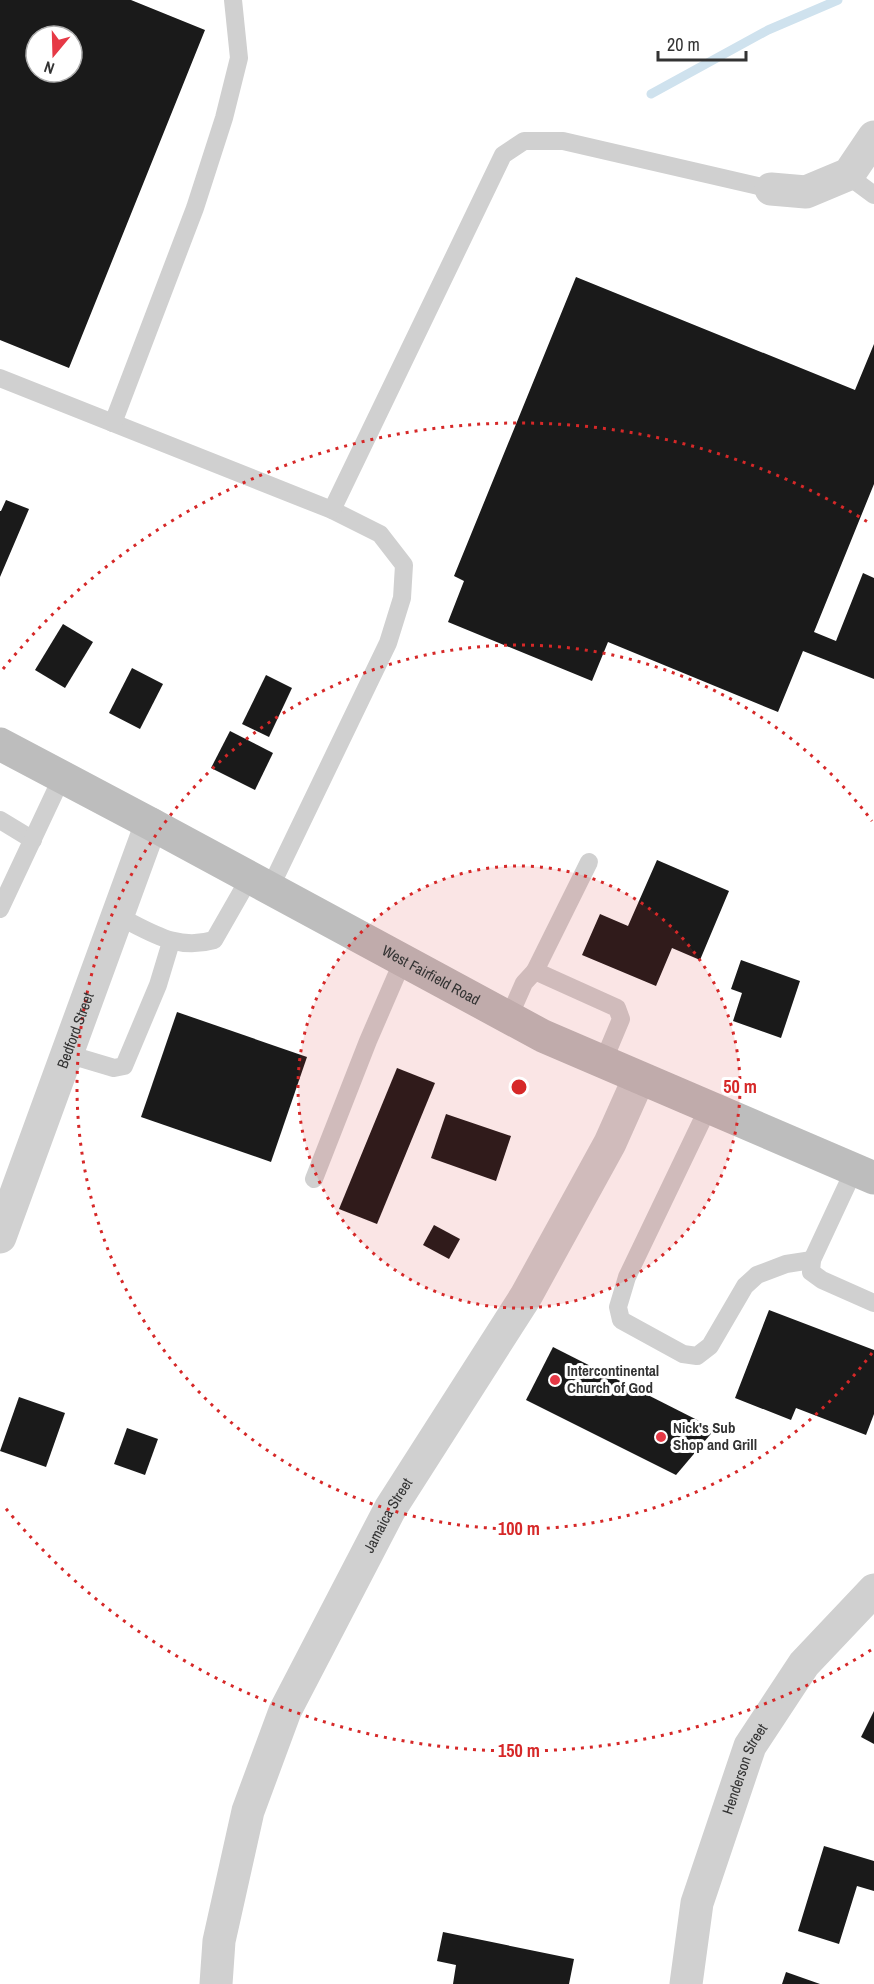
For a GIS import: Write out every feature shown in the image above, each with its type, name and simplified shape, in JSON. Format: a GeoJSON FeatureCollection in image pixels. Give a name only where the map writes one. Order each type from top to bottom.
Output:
{"type":"FeatureCollection","features":[{"type":"Feature","properties":{"kind":"main road","name":"West Fairfield Road"},"geometry":{"type":"LineString","coordinates":[[0,744],[543,1036],[864,1174]]}},
{"type":"Feature","properties":{"kind":"street"},"geometry":{"type":"LineString","coordinates":[[771,189],[806,192],[847,175],[874,137]]}},
{"type":"Feature","properties":{"kind":"street","name":"Bedford Street"},"geometry":{"type":"LineString","coordinates":[[0,1237],[152,824]]}},
{"type":"Feature","properties":{"kind":"street","name":"Jamaica Street"},"geometry":{"type":"LineString","coordinates":[[216,1984],[219,1941],[248,1811],[285,1711],[390,1509],[526,1296],[610,1143],[639,1078]]}},
{"type":"Feature","properties":{"kind":"street","name":"Henderson Street"},"geometry":{"type":"LineString","coordinates":[[686,1984],[697,1904],[750,1746],[804,1664],[874,1590]]}},
{"type":"Feature","properties":{"kind":"lane"},"geometry":{"type":"LineString","coordinates":[[113,423],[191,219],[224,118],[239,58],[233,0]]}},
{"type":"Feature","properties":{"kind":"lane"},"geometry":{"type":"LineString","coordinates":[[332,510],[503,155],[524,141],[563,141],[771,189]]}},
{"type":"Feature","properties":{"kind":"lane"},"geometry":{"type":"LineString","coordinates":[[847,175],[874,195]]}},
{"type":"Feature","properties":{"kind":"lane"},"geometry":{"type":"LineString","coordinates":[[0,378],[332,510],[380,534],[404,565],[402,598],[388,643],[260,882],[214,940],[201,944],[171,942],[118,916]]}},
{"type":"Feature","properties":{"kind":"lane"},"geometry":{"type":"LineString","coordinates":[[0,909],[62,777]]}},
{"type":"Feature","properties":{"kind":"lane"},"geometry":{"type":"LineString","coordinates":[[0,820],[33,840]]}},
{"type":"Feature","properties":{"kind":"lane"},"geometry":{"type":"LineString","coordinates":[[509,1017],[524,983],[535,971],[589,862]]}},
{"type":"Feature","properties":{"kind":"lane"},"geometry":{"type":"LineString","coordinates":[[67,1054],[114,1068],[124,1066],[158,985],[171,942]]}},
{"type":"Feature","properties":{"kind":"lane"},"geometry":{"type":"LineString","coordinates":[[314,1179],[368,1041],[403,960]]}},
{"type":"Feature","properties":{"kind":"lane"},"geometry":{"type":"LineString","coordinates":[[535,971],[617,1008],[621,1019],[603,1062]]}},
{"type":"Feature","properties":{"kind":"lane"},"geometry":{"type":"LineString","coordinates":[[708,1108],[627,1278],[618,1306],[621,1320],[683,1354],[697,1356],[710,1346],[745,1286],[757,1275],[786,1264],[812,1260]]}},
{"type":"Feature","properties":{"kind":"lane"},"geometry":{"type":"LineString","coordinates":[[864,1174],[812,1260],[811,1272],[822,1280],[874,1303]]}},
{"type":"Feature","properties":{"kind":"building"},"geometry":{"type":"Polygon","coordinates":[[[0,0],[131,0],[205,30],[69,368],[0,340],[0,0]]]}},
{"type":"Feature","properties":{"kind":"building"},"geometry":{"type":"Polygon","coordinates":[[[576,277],[855,390],[874,344],[874,484],[814,632],[836,641],[863,573],[874,578],[874,679],[803,651],[778,712],[608,642],[592,681],[448,622],[464,581],[454,576],[576,277]]]}},
{"type":"Feature","properties":{"kind":"building"},"geometry":{"type":"Polygon","coordinates":[[[6,500],[29,509],[0,577],[0,511],[6,500]]]}},
{"type":"Feature","properties":{"kind":"building"},"geometry":{"type":"Polygon","coordinates":[[[63,624],[93,642],[65,688],[35,670],[63,624]]]}},
{"type":"Feature","properties":{"kind":"building"},"geometry":{"type":"Polygon","coordinates":[[[132,668],[163,684],[140,729],[109,713],[132,668]]]}},
{"type":"Feature","properties":{"kind":"building"},"geometry":{"type":"Polygon","coordinates":[[[266,675],[292,688],[269,737],[242,724],[266,675]]]}},
{"type":"Feature","properties":{"kind":"building"},"geometry":{"type":"Polygon","coordinates":[[[230,731],[273,753],[255,790],[211,768],[230,731]]]}},
{"type":"Feature","properties":{"kind":"building"},"geometry":{"type":"Polygon","coordinates":[[[657,860],[729,891],[700,960],[672,948],[656,986],[582,955],[600,914],[628,926],[657,860]]]}},
{"type":"Feature","properties":{"kind":"building"},"geometry":{"type":"Polygon","coordinates":[[[741,960],[800,981],[781,1038],[733,1021],[742,993],[731,989],[741,960]]]}},
{"type":"Feature","properties":{"kind":"building"},"geometry":{"type":"Polygon","coordinates":[[[177,1012],[307,1057],[271,1162],[141,1117],[177,1012]]]}},
{"type":"Feature","properties":{"kind":"building"},"geometry":{"type":"Polygon","coordinates":[[[397,1068],[435,1083],[377,1224],[339,1209],[397,1068]]]}},
{"type":"Feature","properties":{"kind":"building"},"geometry":{"type":"Polygon","coordinates":[[[446,1114],[511,1136],[496,1181],[431,1158],[446,1114]]]}},
{"type":"Feature","properties":{"kind":"building"},"geometry":{"type":"Polygon","coordinates":[[[434,1225],[460,1239],[449,1259],[423,1245],[434,1225]]]}},
{"type":"Feature","properties":{"kind":"building"},"geometry":{"type":"Polygon","coordinates":[[[769,1310],[874,1350],[874,1414],[866,1435],[796,1408],[791,1420],[735,1398],[769,1310]]]}},
{"type":"Feature","properties":{"kind":"building"},"geometry":{"type":"Polygon","coordinates":[[[553,1347],[715,1429],[676,1475],[526,1400],[553,1347]]]}},
{"type":"Feature","properties":{"kind":"building"},"geometry":{"type":"Polygon","coordinates":[[[19,1397],[65,1413],[46,1467],[0,1451],[19,1397]]]}},
{"type":"Feature","properties":{"kind":"building"},"geometry":{"type":"Polygon","coordinates":[[[127,1428],[158,1439],[145,1475],[114,1464],[127,1428]]]}},
{"type":"Feature","properties":{"kind":"building"},"geometry":{"type":"Polygon","coordinates":[[[874,1711],[874,1744],[861,1737],[874,1711]]]}},
{"type":"Feature","properties":{"kind":"building"},"geometry":{"type":"Polygon","coordinates":[[[824,1846],[874,1861],[874,1891],[857,1886],[839,1944],[798,1931],[824,1846]]]}},
{"type":"Feature","properties":{"kind":"building"},"geometry":{"type":"Polygon","coordinates":[[[443,1932],[574,1959],[569,1984],[453,1984],[456,1965],[437,1961],[443,1932]]]}},
{"type":"Feature","properties":{"kind":"building"},"geometry":{"type":"Polygon","coordinates":[[[786,1972],[820,1984],[782,1984],[786,1972]]]}},
{"type":"Feature","properties":{"kind":"waterway"},"geometry":{"type":"LineString","coordinates":[[651,94],[768,30],[838,0]]}},
{"type":"Feature","properties":{"kind":"place","name":"Intercontinental Church of God"},"geometry":{"type":"Point","coordinates":[555,1380]}},
{"type":"Feature","properties":{"kind":"place","name":"Nick's Sub Shop and Grill"},"geometry":{"type":"Point","coordinates":[661,1437]}}]}
